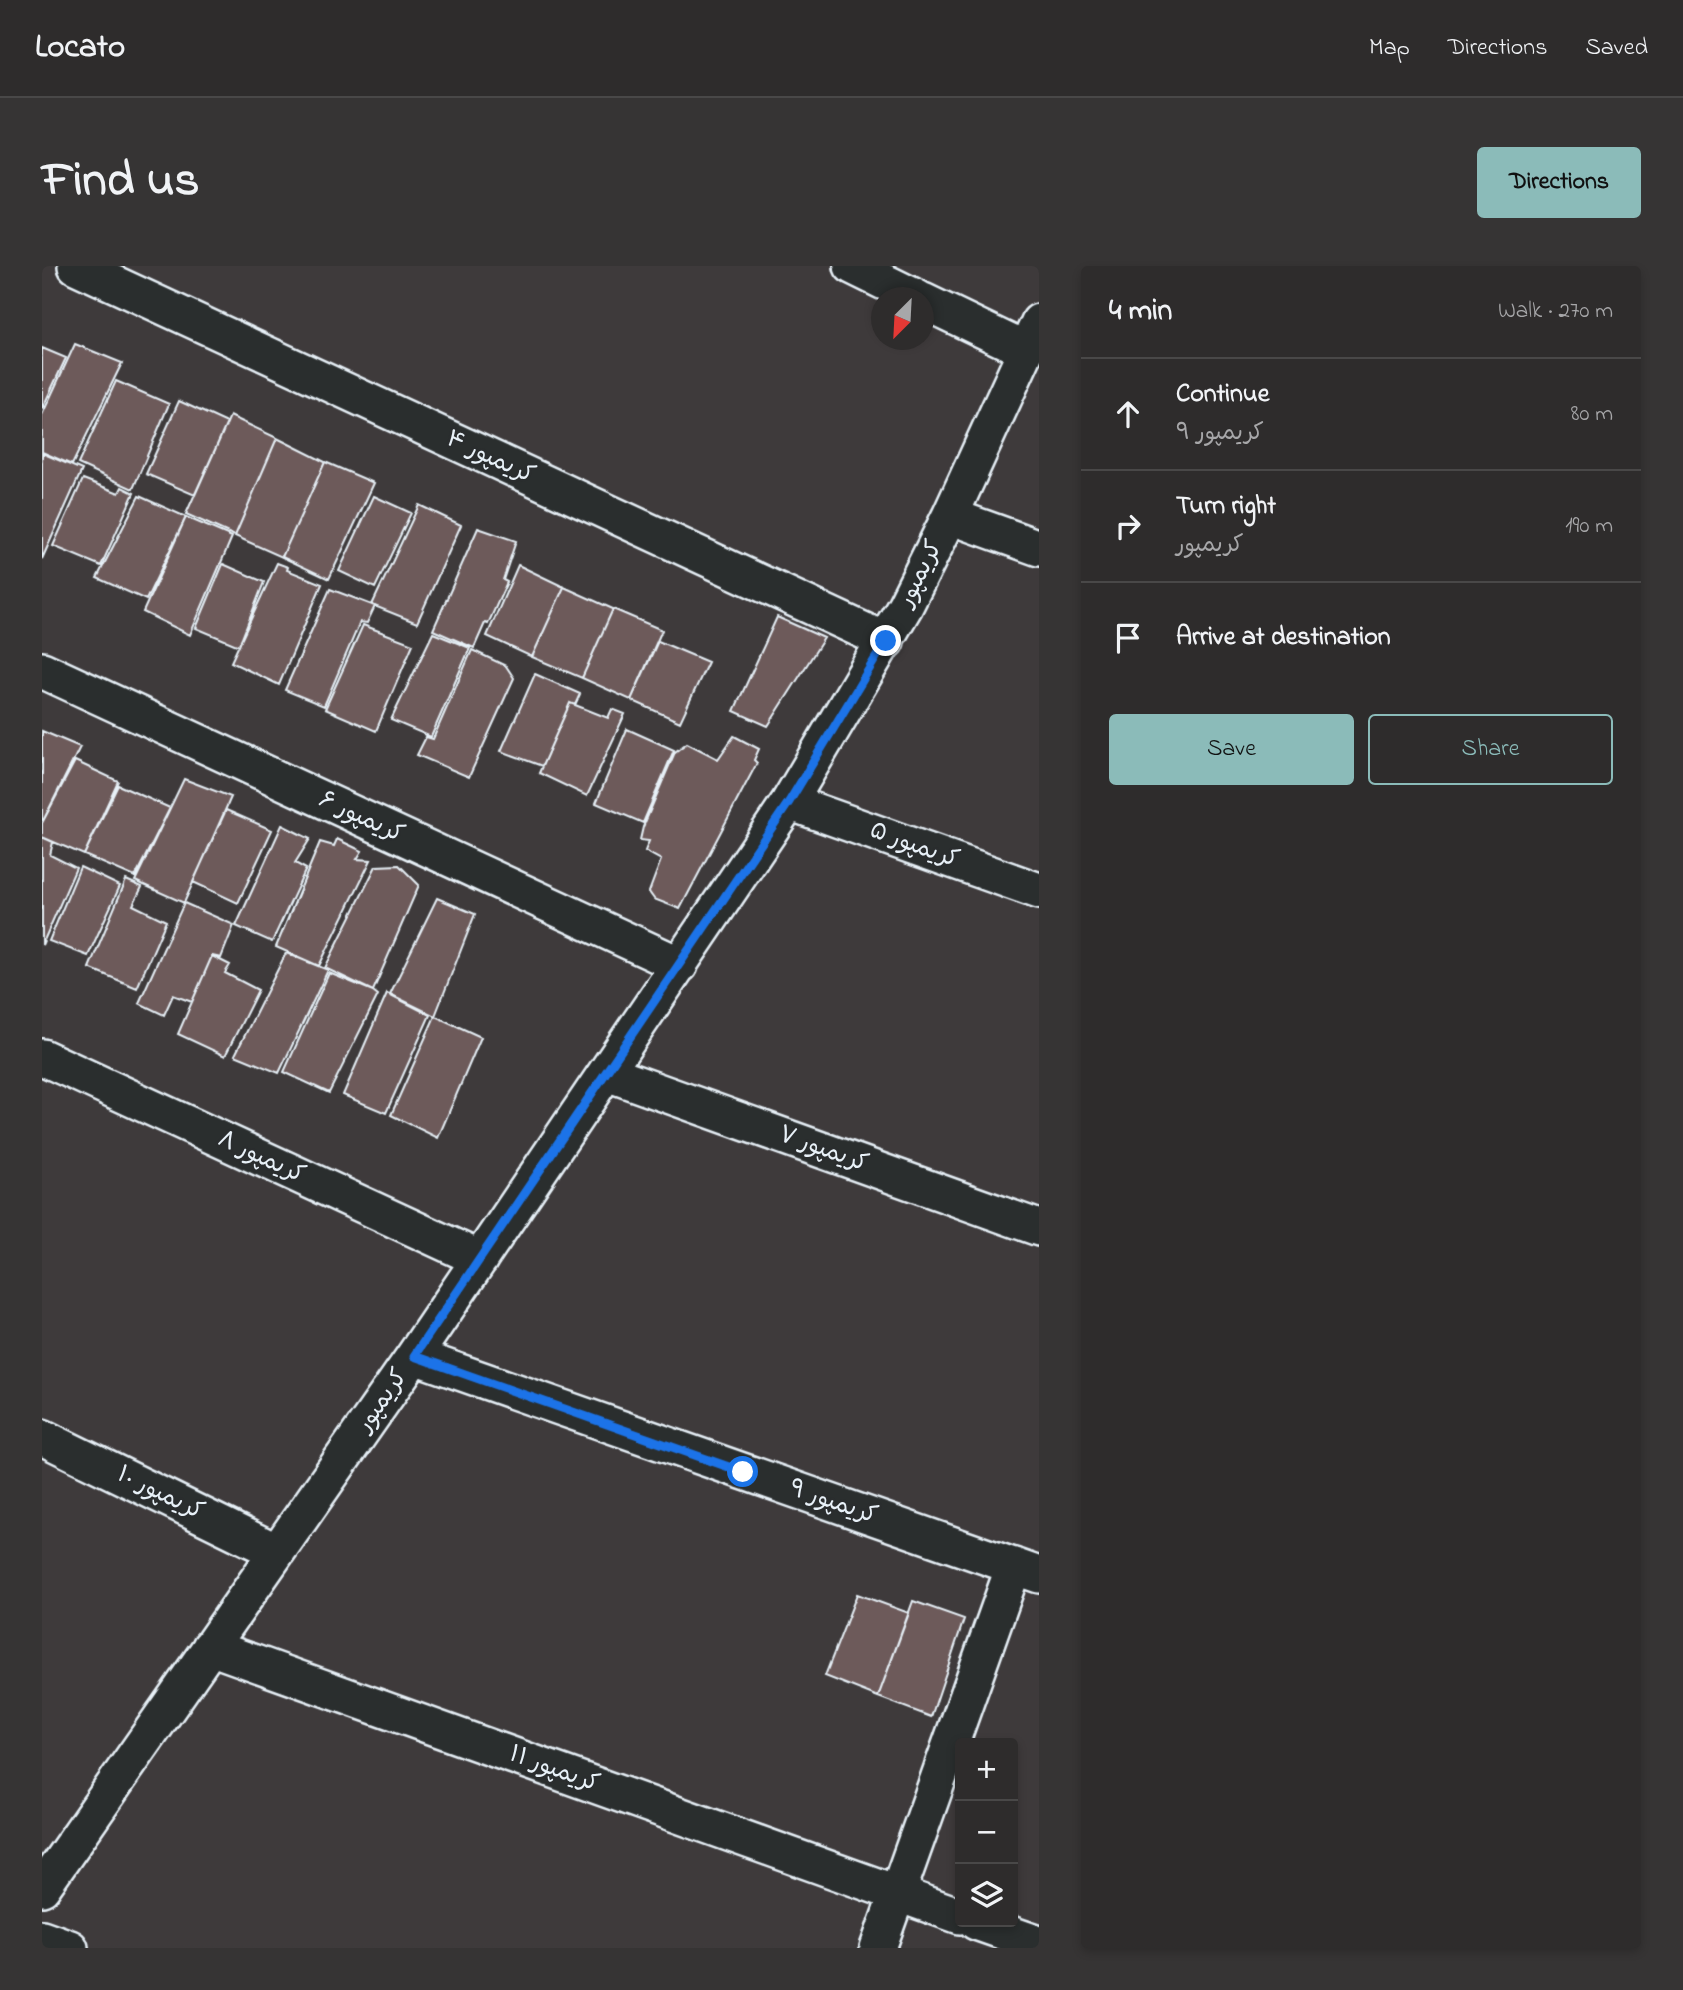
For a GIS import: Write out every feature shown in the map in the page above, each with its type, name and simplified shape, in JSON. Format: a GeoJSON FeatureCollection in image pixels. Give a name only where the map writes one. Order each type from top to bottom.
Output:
{"type":"FeatureCollection","features":[{"type":"Feature","properties":{"kind":"street"},"geometry":{"type":"LineString","coordinates":[[852,266],[895,287]]}},
{"type":"Feature","properties":{"kind":"street","name":"کریمپور ۴"},"geometry":{"type":"LineString","coordinates":[[85,270],[886,641]]}},
{"type":"Feature","properties":{"kind":"street"},"geometry":{"type":"LineString","coordinates":[[934,304],[1032,336]]}},
{"type":"Feature","properties":{"kind":"street","name":"کریمپور"},"geometry":{"type":"LineString","coordinates":[[48,1869],[278,1552],[607,1073],[789,802],[886,641],[950,516],[1032,336]]}},
{"type":"Feature","properties":{"kind":"street"},"geometry":{"type":"LineString","coordinates":[[950,516],[1039,548]]}},
{"type":"Feature","properties":{"kind":"street","name":"کریمپور ۶"},"geometry":{"type":"LineString","coordinates":[[42,670],[680,965]]}},
{"type":"Feature","properties":{"kind":"street","name":"کریمپور ۵"},"geometry":{"type":"LineString","coordinates":[[789,802],[1039,891]]}},
{"type":"Feature","properties":{"kind":"street","name":"کریمپور ۸"},"geometry":{"type":"LineString","coordinates":[[42,1057],[480,1259]]}},
{"type":"Feature","properties":{"kind":"street","name":"کریمپور ۷"},"geometry":{"type":"LineString","coordinates":[[607,1073],[1039,1228]]}},
{"type":"Feature","properties":{"kind":"street","name":"کریمپور ۹"},"geometry":{"type":"LineString","coordinates":[[414,1356],[1026,1570]]}},
{"type":"Feature","properties":{"kind":"street","name":"کریمپور ۱۰"},"geometry":{"type":"LineString","coordinates":[[42,1437],[278,1552]]}},
{"type":"Feature","properties":{"kind":"street"},"geometry":{"type":"LineString","coordinates":[[878,1948],[1026,1570]]}},
{"type":"Feature","properties":{"kind":"street","name":"کریمپور ۱۱"},"geometry":{"type":"LineString","coordinates":[[210,1647],[955,1914]]}},
{"type":"Feature","properties":{"kind":"street"},"geometry":{"type":"LineString","coordinates":[[990,1927],[1039,1944]]}},
{"type":"Feature","properties":{"kind":"street"},"geometry":{"type":"LineString","coordinates":[[42,1938],[70,1948]]}},
{"type":"Feature","properties":{"kind":"building"},"geometry":{"type":"Polygon","coordinates":[[[75,344],[122,363],[72,465],[42,452],[42,415],[75,344]]]}},
{"type":"Feature","properties":{"kind":"building"},"geometry":{"type":"Polygon","coordinates":[[[42,348],[66,358],[42,409],[42,348]]]}},
{"type":"Feature","properties":{"kind":"building"},"geometry":{"type":"Polygon","coordinates":[[[116,381],[169,404],[133,489],[78,464],[116,381]]]}},
{"type":"Feature","properties":{"kind":"building"},"geometry":{"type":"Polygon","coordinates":[[[179,401],[227,423],[195,495],[146,474],[179,401]]]}},
{"type":"Feature","properties":{"kind":"building"},"geometry":{"type":"Polygon","coordinates":[[[230,416],[277,438],[235,536],[186,514],[230,416]]]}},
{"type":"Feature","properties":{"kind":"building"},"geometry":{"type":"Polygon","coordinates":[[[277,438],[325,462],[282,557],[235,536],[277,438]]]}},
{"type":"Feature","properties":{"kind":"building"},"geometry":{"type":"Polygon","coordinates":[[[42,453],[82,470],[42,559],[42,453]]]}},
{"type":"Feature","properties":{"kind":"building"},"geometry":{"type":"Polygon","coordinates":[[[325,462],[374,483],[329,579],[282,557],[325,462]]]}},
{"type":"Feature","properties":{"kind":"building"},"geometry":{"type":"Polygon","coordinates":[[[83,479],[119,493],[122,487],[134,493],[101,566],[53,546],[83,479]]]}},
{"type":"Feature","properties":{"kind":"building"},"geometry":{"type":"Polygon","coordinates":[[[139,496],[186,517],[146,600],[97,578],[139,496]]]}},
{"type":"Feature","properties":{"kind":"building"},"geometry":{"type":"Polygon","coordinates":[[[374,496],[411,513],[375,588],[339,571],[374,496]]]}},
{"type":"Feature","properties":{"kind":"building"},"geometry":{"type":"Polygon","coordinates":[[[419,505],[461,525],[417,623],[372,605],[419,505]]]}},
{"type":"Feature","properties":{"kind":"building"},"geometry":{"type":"Polygon","coordinates":[[[186,517],[232,537],[190,635],[143,612],[186,517]]]}},
{"type":"Feature","properties":{"kind":"building"},"geometry":{"type":"Polygon","coordinates":[[[478,528],[516,541],[503,580],[507,582],[474,648],[433,630],[478,528]]]}},
{"type":"Feature","properties":{"kind":"building"},"geometry":{"type":"Polygon","coordinates":[[[277,563],[288,567],[287,570],[322,584],[279,685],[231,662],[277,563]]]}},
{"type":"Feature","properties":{"kind":"building"},"geometry":{"type":"Polygon","coordinates":[[[223,564],[264,582],[239,646],[196,628],[223,564]]]}},
{"type":"Feature","properties":{"kind":"building"},"geometry":{"type":"Polygon","coordinates":[[[518,565],[564,587],[532,657],[487,636],[518,565]]]}},
{"type":"Feature","properties":{"kind":"building"},"geometry":{"type":"Polygon","coordinates":[[[564,587],[613,609],[582,678],[532,657],[564,587]]]}},
{"type":"Feature","properties":{"kind":"building"},"geometry":{"type":"Polygon","coordinates":[[[330,589],[375,606],[367,623],[360,622],[324,706],[285,690],[330,589]]]}},
{"type":"Feature","properties":{"kind":"building"},"geometry":{"type":"Polygon","coordinates":[[[613,609],[662,630],[631,700],[582,678],[613,609]]]}},
{"type":"Feature","properties":{"kind":"building"},"geometry":{"type":"Polygon","coordinates":[[[777,617],[824,638],[768,726],[734,711],[777,617]]]}},
{"type":"Feature","properties":{"kind":"building"},"geometry":{"type":"Polygon","coordinates":[[[363,625],[413,644],[376,731],[325,709],[363,625]]]}},
{"type":"Feature","properties":{"kind":"building"},"geometry":{"type":"Polygon","coordinates":[[[433,633],[470,648],[431,737],[391,720],[433,633]]]}},
{"type":"Feature","properties":{"kind":"building"},"geometry":{"type":"Polygon","coordinates":[[[658,641],[708,662],[680,722],[631,700],[658,641]]]}},
{"type":"Feature","properties":{"kind":"building"},"geometry":{"type":"Polygon","coordinates":[[[472,650],[506,666],[514,678],[469,777],[417,755],[426,737],[433,739],[472,650]]]}},
{"type":"Feature","properties":{"kind":"building"},"geometry":{"type":"Polygon","coordinates":[[[535,674],[580,694],[575,705],[570,703],[542,766],[501,751],[535,674]]]}},
{"type":"Feature","properties":{"kind":"building"},"geometry":{"type":"Polygon","coordinates":[[[570,703],[608,718],[612,709],[625,714],[587,796],[539,773],[570,703]]]}},
{"type":"Feature","properties":{"kind":"building"},"geometry":{"type":"Polygon","coordinates":[[[627,729],[674,750],[643,823],[596,803],[627,729]]]}},
{"type":"Feature","properties":{"kind":"building"},"geometry":{"type":"Polygon","coordinates":[[[42,731],[80,747],[43,821],[42,820],[42,731]]]}},
{"type":"Feature","properties":{"kind":"building"},"geometry":{"type":"Polygon","coordinates":[[[734,736],[759,749],[754,760],[757,763],[680,909],[654,899],[649,892],[661,860],[645,851],[649,841],[640,840],[675,752],[687,743],[718,759],[734,736]]]}},
{"type":"Feature","properties":{"kind":"building"},"geometry":{"type":"Polygon","coordinates":[[[75,761],[118,781],[84,855],[42,837],[42,823],[75,761]]]}},
{"type":"Feature","properties":{"kind":"building"},"geometry":{"type":"Polygon","coordinates":[[[184,779],[231,797],[184,903],[135,881],[184,779]]]}},
{"type":"Feature","properties":{"kind":"building"},"geometry":{"type":"Polygon","coordinates":[[[118,785],[170,808],[135,877],[84,855],[118,785]]]}},
{"type":"Feature","properties":{"kind":"building"},"geometry":{"type":"Polygon","coordinates":[[[226,810],[272,830],[238,903],[193,882],[226,810]]]}},
{"type":"Feature","properties":{"kind":"building"},"geometry":{"type":"Polygon","coordinates":[[[282,825],[310,839],[295,863],[306,869],[272,942],[236,926],[282,825]]]}},
{"type":"Feature","properties":{"kind":"building"},"geometry":{"type":"Polygon","coordinates":[[[42,837],[53,842],[50,855],[76,868],[42,945],[42,837]]]}},
{"type":"Feature","properties":{"kind":"building"},"geometry":{"type":"Polygon","coordinates":[[[337,839],[362,851],[357,859],[371,860],[319,966],[276,947],[320,842],[334,846],[337,839]]]}},
{"type":"Feature","properties":{"kind":"building"},"geometry":{"type":"Polygon","coordinates":[[[399,865],[419,885],[373,991],[325,968],[376,866],[399,865]]]}},
{"type":"Feature","properties":{"kind":"building"},"geometry":{"type":"Polygon","coordinates":[[[80,867],[120,886],[88,956],[49,941],[80,867]]]}},
{"type":"Feature","properties":{"kind":"building"},"geometry":{"type":"Polygon","coordinates":[[[126,880],[142,887],[133,905],[166,921],[137,988],[89,968],[126,880]]]}},
{"type":"Feature","properties":{"kind":"building"},"geometry":{"type":"Polygon","coordinates":[[[437,898],[475,914],[435,1016],[390,994],[437,898]]]}},
{"type":"Feature","properties":{"kind":"building"},"geometry":{"type":"Polygon","coordinates":[[[184,903],[234,925],[221,958],[212,956],[192,1002],[173,995],[164,1015],[139,1003],[184,903]]]}},
{"type":"Feature","properties":{"kind":"building"},"geometry":{"type":"Polygon","coordinates":[[[286,953],[328,970],[279,1073],[235,1055],[286,953]]]}},
{"type":"Feature","properties":{"kind":"building"},"geometry":{"type":"Polygon","coordinates":[[[212,956],[230,965],[225,973],[258,990],[225,1056],[178,1034],[212,956]]]}},
{"type":"Feature","properties":{"kind":"building"},"geometry":{"type":"Polygon","coordinates":[[[329,973],[378,995],[329,1093],[284,1072],[329,973]]]}},
{"type":"Feature","properties":{"kind":"building"},"geometry":{"type":"Polygon","coordinates":[[[387,993],[430,1015],[386,1113],[343,1095],[387,993]]]}},
{"type":"Feature","properties":{"kind":"building"},"geometry":{"type":"Polygon","coordinates":[[[435,1016],[481,1037],[438,1138],[391,1115],[435,1016]]]}},
{"type":"Feature","properties":{"kind":"building"},"geometry":{"type":"Polygon","coordinates":[[[857,1594],[909,1613],[878,1697],[825,1676],[857,1594]]]}},
{"type":"Feature","properties":{"kind":"building"},"geometry":{"type":"Polygon","coordinates":[[[913,1601],[964,1619],[931,1717],[878,1697],[913,1601]]]}},
{"type":"Feature","properties":{"kind":"route"},"geometry":{"type":"LineString","coordinates":[[743,1472],[414,1356],[789,802],[886,641]]}}]}
